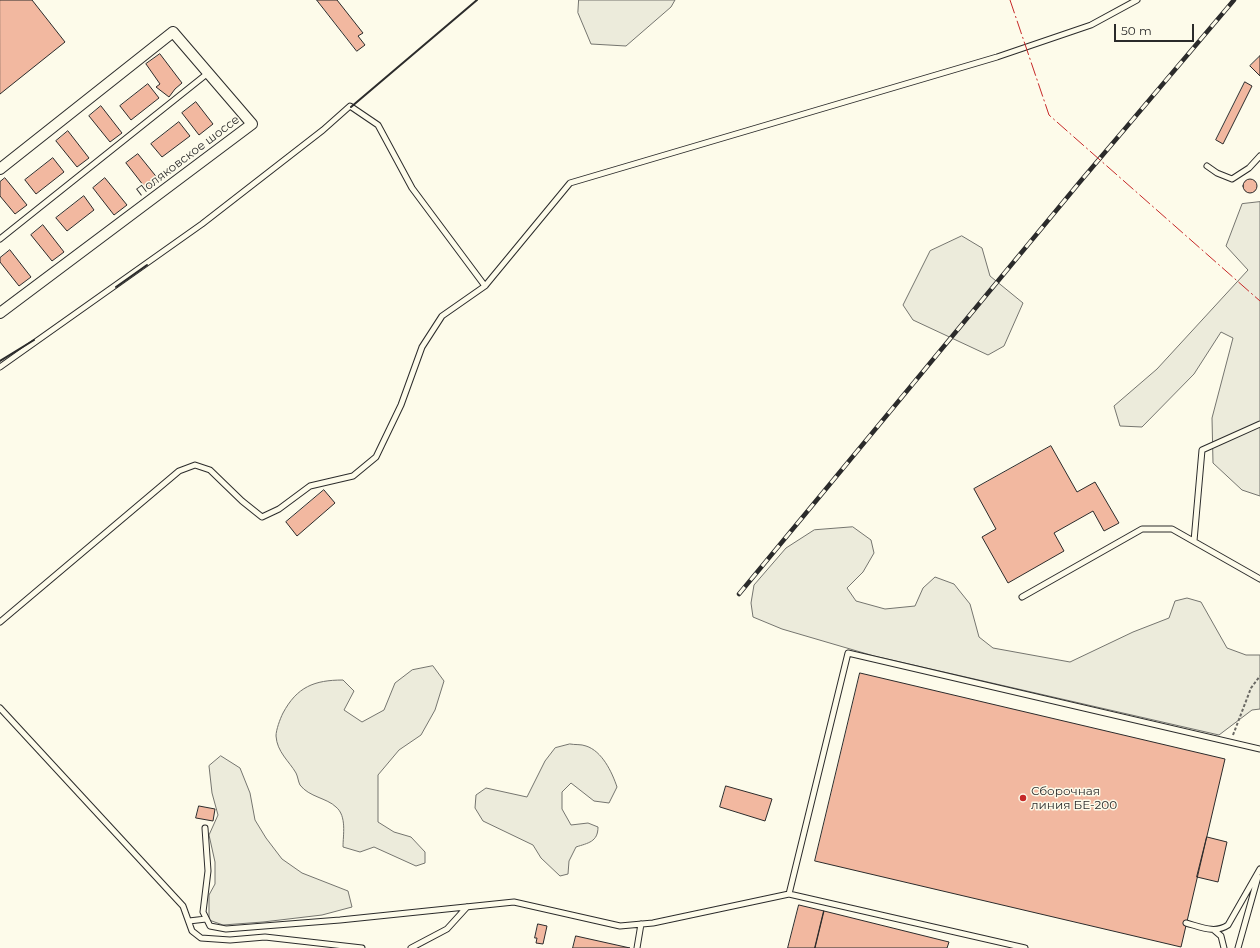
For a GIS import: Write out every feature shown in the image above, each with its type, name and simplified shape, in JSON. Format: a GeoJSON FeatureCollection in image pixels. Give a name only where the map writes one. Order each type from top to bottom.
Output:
{"type":"FeatureCollection","features":[{"type":"Feature","properties":{"kind":"street","name":"Поляковское шоссе"},"geometry":{"type":"LineString","coordinates":[[0,169],[173,32],[252,124],[0,313]]}},
{"type":"Feature","properties":{"kind":"lane"},"geometry":{"type":"LineString","coordinates":[[0,622],[179,471],[195,465],[210,470],[242,501],[262,517],[279,509],[310,486],[353,476],[376,457],[401,405],[422,347],[442,316],[485,286],[570,183],[996,57],[1091,25],[1137,0]]}},
{"type":"Feature","properties":{"kind":"lane"},"geometry":{"type":"LineString","coordinates":[[0,239],[208,73]]}},
{"type":"Feature","properties":{"kind":"lane"},"geometry":{"type":"LineString","coordinates":[[0,367],[202,224],[323,130],[350,106],[378,125],[412,188],[485,286]]}},
{"type":"Feature","properties":{"kind":"lane"},"geometry":{"type":"LineString","coordinates":[[1207,166],[1217,173],[1232,179],[1249,168],[1260,156]]}},
{"type":"Feature","properties":{"kind":"lane"},"geometry":{"type":"LineString","coordinates":[[1194,541],[1202,450],[1260,424]]}},
{"type":"Feature","properties":{"kind":"lane"},"geometry":{"type":"LineString","coordinates":[[1022,597],[1142,529],[1172,529],[1260,579]]}},
{"type":"Feature","properties":{"kind":"lane"},"geometry":{"type":"LineString","coordinates":[[789,894],[848,653],[1230,744],[1260,749]]}},
{"type":"Feature","properties":{"kind":"lane"},"geometry":{"type":"LineString","coordinates":[[0,708],[183,906],[192,931],[201,938],[230,940],[265,937],[362,948]]}},
{"type":"Feature","properties":{"kind":"lane"},"geometry":{"type":"LineString","coordinates":[[205,828],[208,870],[203,912],[210,926],[226,929],[340,920],[514,902],[620,926],[641,924],[789,894],[1025,948]]}},
{"type":"Feature","properties":{"kind":"lane"},"geometry":{"type":"LineString","coordinates":[[1186,924],[1214,930],[1222,929],[1228,925],[1260,869]]}},
{"type":"Feature","properties":{"kind":"lane"},"geometry":{"type":"LineString","coordinates":[[1238,948],[1260,869]]}},
{"type":"Feature","properties":{"kind":"lane"},"geometry":{"type":"LineString","coordinates":[[411,948],[447,929],[467,907]]}},
{"type":"Feature","properties":{"kind":"lane"},"geometry":{"type":"LineString","coordinates":[[189,922],[206,919]]}},
{"type":"Feature","properties":{"kind":"lane"},"geometry":{"type":"LineString","coordinates":[[637,948],[641,924]]}},
{"type":"Feature","properties":{"kind":"lane"},"geometry":{"type":"LineString","coordinates":[[1214,930],[1221,936],[1224,948]]}},
{"type":"Feature","properties":{"kind":"path"},"geometry":{"type":"LineString","coordinates":[[1230,744],[1251,688],[1260,676]]}},
{"type":"Feature","properties":{"kind":"shaded area"},"geometry":{"type":"Polygon","coordinates":[[[579,0],[675,0],[671,7],[626,46],[591,44],[578,13],[579,0]]]}},
{"type":"Feature","properties":{"kind":"shaded area"},"geometry":{"type":"Polygon","coordinates":[[[1260,202],[1260,496],[1242,490],[1213,463],[1212,418],[1233,338],[1221,332],[1194,374],[1142,427],[1120,426],[1114,406],[1157,369],[1248,270],[1226,246],[1242,204],[1260,202]]]}},
{"type":"Feature","properties":{"kind":"shaded area"},"geometry":{"type":"Polygon","coordinates":[[[962,236],[982,248],[990,276],[1023,303],[1004,346],[988,355],[913,320],[903,305],[930,251],[962,236]]]}},
{"type":"Feature","properties":{"kind":"shaded area"},"geometry":{"type":"Polygon","coordinates":[[[853,527],[871,540],[874,553],[863,572],[847,588],[856,601],[885,609],[915,606],[923,588],[935,577],[954,584],[970,604],[979,637],[993,648],[1070,662],[1133,632],[1169,618],[1175,601],[1187,598],[1201,602],[1227,648],[1246,655],[1260,655],[1260,709],[1252,710],[1219,735],[874,656],[782,629],[753,617],[751,603],[754,585],[786,548],[814,530],[853,527]]]}},
{"type":"Feature","properties":{"kind":"shaded area"},"geometry":{"type":"Polygon","coordinates":[[[433,666],[444,681],[435,710],[421,735],[399,750],[378,775],[378,822],[394,832],[411,837],[425,852],[425,863],[416,866],[374,847],[360,852],[343,847],[344,826],[342,815],[336,807],[328,801],[313,795],[300,785],[296,773],[279,747],[276,734],[278,724],[283,713],[294,697],[307,687],[333,680],[343,680],[354,691],[344,710],[362,722],[384,710],[395,683],[412,670],[433,666]]]}},
{"type":"Feature","properties":{"kind":"shaded area"},"geometry":{"type":"Polygon","coordinates":[[[570,744],[584,745],[597,752],[606,763],[617,787],[609,803],[594,801],[571,783],[562,792],[562,809],[571,825],[588,823],[598,827],[598,832],[592,841],[576,847],[569,861],[568,874],[560,876],[541,858],[533,845],[483,821],[475,808],[476,795],[486,788],[527,797],[545,761],[555,748],[570,744]]]}},
{"type":"Feature","properties":{"kind":"shaded area"},"geometry":{"type":"Polygon","coordinates":[[[221,756],[240,768],[250,793],[255,820],[266,838],[282,859],[302,873],[348,891],[352,907],[322,915],[263,922],[223,925],[209,920],[209,895],[215,884],[215,862],[209,835],[218,815],[212,793],[209,766],[221,756]]]}},
{"type":"Feature","properties":{"kind":"building"},"geometry":{"type":"Polygon","coordinates":[[[0,0],[32,0],[65,42],[0,94],[0,0]]]}},
{"type":"Feature","properties":{"kind":"building"},"geometry":{"type":"Polygon","coordinates":[[[317,0],[337,0],[363,33],[358,36],[365,45],[357,51],[317,0]]]}},
{"type":"Feature","properties":{"kind":"building"},"geometry":{"type":"Polygon","coordinates":[[[160,54],[182,83],[169,97],[156,87],[160,84],[146,64],[160,54]]]}},
{"type":"Feature","properties":{"kind":"building"},"geometry":{"type":"Polygon","coordinates":[[[1260,56],[1260,76],[1250,66],[1260,56]]]}},
{"type":"Feature","properties":{"kind":"building"},"geometry":{"type":"Polygon","coordinates":[[[1245,82],[1252,86],[1223,144],[1216,140],[1245,82]]]}},
{"type":"Feature","properties":{"kind":"building"},"geometry":{"type":"Polygon","coordinates":[[[148,84],[159,98],[131,120],[120,106],[148,84]]]}},
{"type":"Feature","properties":{"kind":"building"},"geometry":{"type":"Polygon","coordinates":[[[196,102],[213,124],[199,135],[182,113],[196,102]]]}},
{"type":"Feature","properties":{"kind":"building"},"geometry":{"type":"Polygon","coordinates":[[[101,106],[122,133],[110,142],[89,116],[101,106]]]}},
{"type":"Feature","properties":{"kind":"building"},"geometry":{"type":"Polygon","coordinates":[[[179,122],[190,136],[162,157],[151,144],[179,122]]]}},
{"type":"Feature","properties":{"kind":"building"},"geometry":{"type":"Polygon","coordinates":[[[68,131],[89,158],[77,167],[56,141],[68,131]]]}},
{"type":"Feature","properties":{"kind":"building"},"geometry":{"type":"Polygon","coordinates":[[[138,154],[159,180],[147,190],[126,163],[138,154]]]}},
{"type":"Feature","properties":{"kind":"building"},"geometry":{"type":"Polygon","coordinates":[[[53,158],[64,172],[36,194],[25,180],[53,158]]]}},
{"type":"Feature","properties":{"kind":"building"},"geometry":{"type":"Polygon","coordinates":[[[5,178],[27,205],[15,214],[0,196],[0,182],[5,178]]]}},
{"type":"Feature","properties":{"kind":"building"},"geometry":{"type":"Polygon","coordinates":[[[105,178],[127,205],[114,215],[93,188],[105,178]]]}},
{"type":"Feature","properties":{"kind":"building"},"geometry":{"type":"Polygon","coordinates":[[[1250,179],[1255,181],[1257,186],[1255,191],[1250,193],[1245,191],[1243,186],[1245,181],[1250,179]]]}},
{"type":"Feature","properties":{"kind":"building"},"geometry":{"type":"Polygon","coordinates":[[[84,196],[94,210],[67,231],[56,218],[84,196]]]}},
{"type":"Feature","properties":{"kind":"building"},"geometry":{"type":"Polygon","coordinates":[[[43,225],[64,252],[52,261],[31,235],[43,225]]]}},
{"type":"Feature","properties":{"kind":"building"},"geometry":{"type":"Polygon","coordinates":[[[10,250],[31,277],[19,286],[0,262],[0,258],[10,250]]]}},
{"type":"Feature","properties":{"kind":"building"},"geometry":{"type":"Polygon","coordinates":[[[1051,446],[1077,492],[1095,482],[1119,523],[1104,531],[1093,511],[1054,533],[1064,551],[1008,583],[982,537],[996,529],[974,489],[1051,446]]]}},
{"type":"Feature","properties":{"kind":"building"},"geometry":{"type":"Polygon","coordinates":[[[324,490],[335,503],[297,536],[286,522],[324,490]]]}},
{"type":"Feature","properties":{"kind":"building","name":"Сборочная линия БЕ-200"},"geometry":{"type":"Polygon","coordinates":[[[860,673],[1225,759],[1181,947],[815,861],[860,673]]]}},
{"type":"Feature","properties":{"kind":"building"},"geometry":{"type":"Polygon","coordinates":[[[726,786],[772,799],[765,821],[720,807],[726,786]]]}},
{"type":"Feature","properties":{"kind":"building"},"geometry":{"type":"Polygon","coordinates":[[[199,806],[215,809],[213,821],[196,818],[199,806]]]}},
{"type":"Feature","properties":{"kind":"building"},"geometry":{"type":"Polygon","coordinates":[[[1207,837],[1227,842],[1218,882],[1197,877],[1207,837]]]}},
{"type":"Feature","properties":{"kind":"building"},"geometry":{"type":"Polygon","coordinates":[[[799,905],[824,911],[815,948],[788,948],[799,905]]]}},
{"type":"Feature","properties":{"kind":"building"},"geometry":{"type":"Polygon","coordinates":[[[824,911],[949,942],[947,948],[815,948],[824,911]]]}},
{"type":"Feature","properties":{"kind":"building"},"geometry":{"type":"Polygon","coordinates":[[[538,924],[547,926],[543,944],[536,943],[537,938],[535,938],[538,924]]]}},
{"type":"Feature","properties":{"kind":"building"},"geometry":{"type":"Polygon","coordinates":[[[576,936],[630,948],[573,948],[576,936]]]}},
{"type":"Feature","properties":{"kind":"railway"},"geometry":{"type":"LineString","coordinates":[[739,594],[1079,183],[1234,0]]}},
{"type":"Feature","properties":{"kind":"wall"},"geometry":{"type":"LineString","coordinates":[[351,107],[477,0]]}},
{"type":"Feature","properties":{"kind":"wall"},"geometry":{"type":"LineString","coordinates":[[116,287],[147,265]]}},
{"type":"Feature","properties":{"kind":"wall"},"geometry":{"type":"LineString","coordinates":[[0,361],[34,340]]}},
{"type":"Feature","properties":{"kind":"power"},"geometry":{"type":"LineString","coordinates":[[1010,0],[1049,115],[1260,301]]}},
{"type":"Feature","properties":{"kind":"place","name":"Сборочная линия БЕ-200"},"geometry":{"type":"Point","coordinates":[1023,798]}}]}
